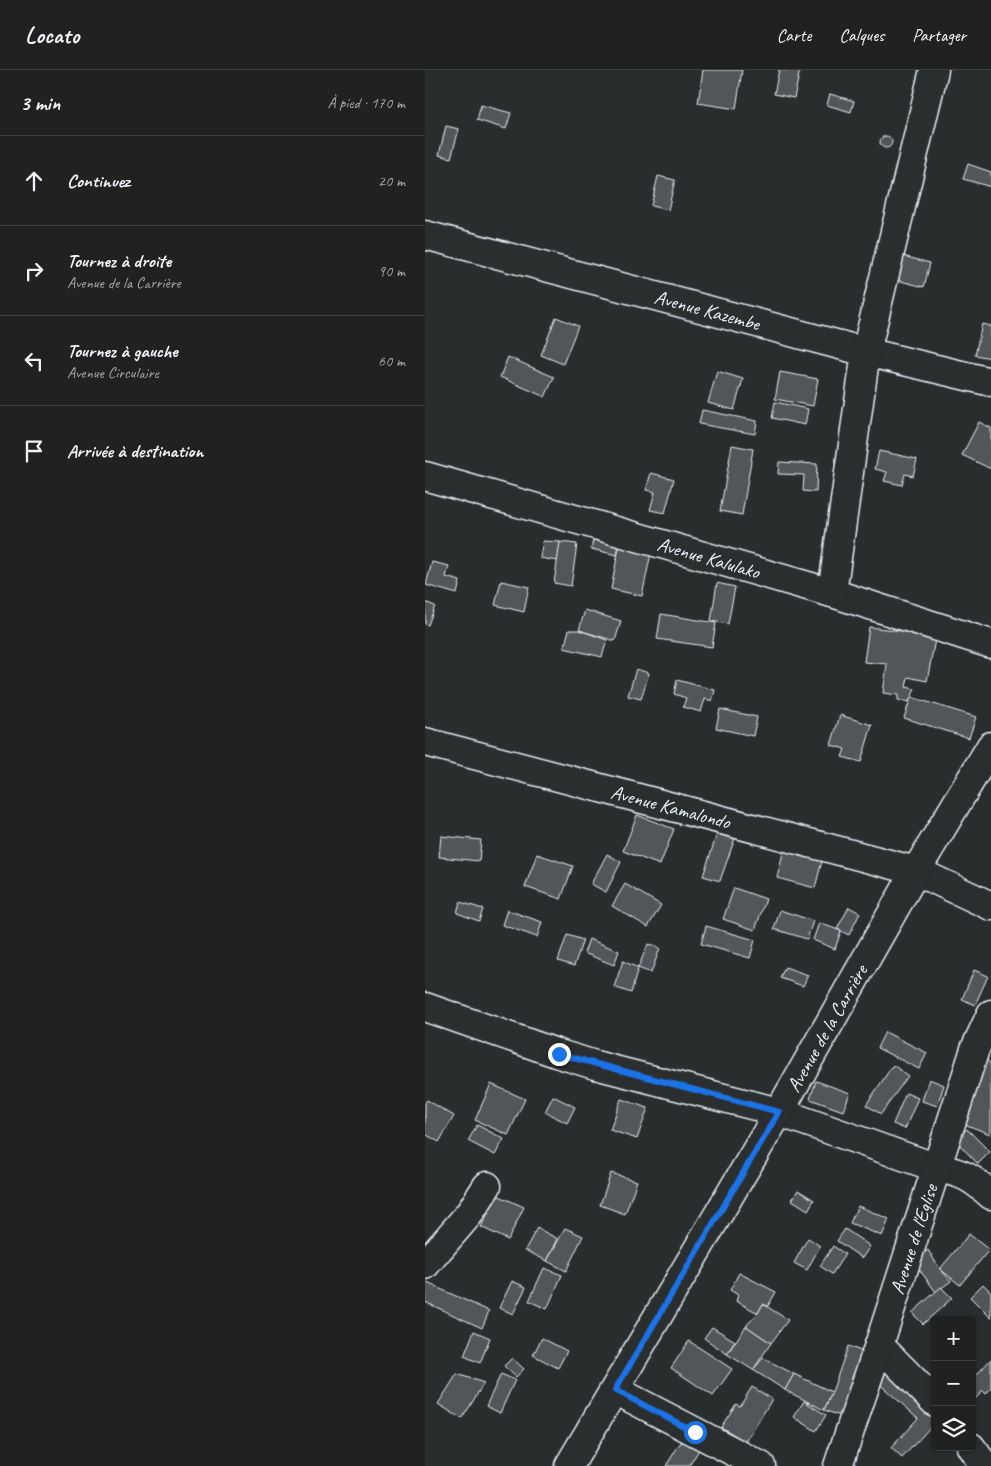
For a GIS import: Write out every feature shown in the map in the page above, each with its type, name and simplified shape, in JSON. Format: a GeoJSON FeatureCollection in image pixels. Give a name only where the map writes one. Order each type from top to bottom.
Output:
{"type":"FeatureCollection","features":[{"type":"Feature","properties":{"kind":"street"},"geometry":{"type":"LineString","coordinates":[[832,593],[866,352],[934,70]]}},
{"type":"Feature","properties":{"kind":"street","name":"Avenue Kazembe"},"geometry":{"type":"LineString","coordinates":[[425,235],[866,352],[991,382]]}},
{"type":"Feature","properties":{"kind":"street","name":"Avenue Kalulako"},"geometry":{"type":"LineString","coordinates":[[425,476],[832,593],[991,644]]}},
{"type":"Feature","properties":{"kind":"street","name":"Avenue Kamalondo"},"geometry":{"type":"LineString","coordinates":[[425,742],[916,871],[991,906]]}},
{"type":"Feature","properties":{"kind":"street","name":"Avenue de la Carrière"},"geometry":{"type":"LineString","coordinates":[[569,1466],[779,1112],[916,871],[991,746]]}},
{"type":"Feature","properties":{"kind":"street"},"geometry":{"type":"LineString","coordinates":[[425,1007],[586,1062],[779,1112],[937,1168],[959,1172],[974,1180],[991,1194]]}},
{"type":"Feature","properties":{"kind":"street","name":"Avenue de l'Eglise"},"geometry":{"type":"LineString","coordinates":[[838,1466],[975,1049],[991,1014]]}},
{"type":"Feature","properties":{"kind":"street"},"geometry":{"type":"LineString","coordinates":[[425,1265],[469,1214],[487,1186]]}},
{"type":"Feature","properties":{"kind":"street"},"geometry":{"type":"LineString","coordinates":[[879,1345],[931,1398]]}},
{"type":"Feature","properties":{"kind":"street"},"geometry":{"type":"LineString","coordinates":[[615,1390],[761,1466]]}},
{"type":"Feature","properties":{"kind":"street"},"geometry":{"type":"LineString","coordinates":[[974,1451],[985,1466]]}},
{"type":"Feature","properties":{"kind":"building"},"geometry":{"type":"Polygon","coordinates":[[[703,70],[742,70],[736,109],[698,103],[703,70]]]}},
{"type":"Feature","properties":{"kind":"building"},"geometry":{"type":"Polygon","coordinates":[[[779,70],[800,70],[794,98],[774,94],[779,70]]]}},
{"type":"Feature","properties":{"kind":"building"},"geometry":{"type":"Polygon","coordinates":[[[830,94],[854,101],[851,112],[827,105],[830,94]]]}},
{"type":"Feature","properties":{"kind":"building"},"geometry":{"type":"Polygon","coordinates":[[[481,105],[511,113],[506,129],[477,120],[481,105]]]}},
{"type":"Feature","properties":{"kind":"building"},"geometry":{"type":"Polygon","coordinates":[[[446,126],[459,129],[451,158],[439,155],[446,126]]]}},
{"type":"Feature","properties":{"kind":"building"},"geometry":{"type":"Polygon","coordinates":[[[884,136],[888,136],[892,142],[888,148],[884,148],[880,144],[880,140],[884,136]]]}},
{"type":"Feature","properties":{"kind":"building"},"geometry":{"type":"Polygon","coordinates":[[[968,164],[991,172],[991,187],[963,179],[968,164]]]}},
{"type":"Feature","properties":{"kind":"building"},"geometry":{"type":"Polygon","coordinates":[[[658,176],[675,180],[668,210],[651,206],[658,176]]]}},
{"type":"Feature","properties":{"kind":"building"},"geometry":{"type":"Polygon","coordinates":[[[895,254],[930,263],[924,287],[889,278],[895,254]]]}},
{"type":"Feature","properties":{"kind":"building"},"geometry":{"type":"Polygon","coordinates":[[[556,317],[578,326],[563,364],[541,355],[556,317]]]}},
{"type":"Feature","properties":{"kind":"building"},"geometry":{"type":"Polygon","coordinates":[[[982,324],[991,326],[991,358],[975,355],[982,324]]]}},
{"type":"Feature","properties":{"kind":"building"},"geometry":{"type":"Polygon","coordinates":[[[508,357],[554,377],[545,397],[500,377],[508,357]]]}},
{"type":"Feature","properties":{"kind":"building"},"geometry":{"type":"Polygon","coordinates":[[[717,371],[743,379],[734,410],[708,403],[717,371]]]}},
{"type":"Feature","properties":{"kind":"building"},"geometry":{"type":"Polygon","coordinates":[[[780,372],[818,379],[813,406],[775,399],[780,372]]]}},
{"type":"Feature","properties":{"kind":"building"},"geometry":{"type":"Polygon","coordinates":[[[775,402],[808,409],[805,425],[772,418],[775,402]]]}},
{"type":"Feature","properties":{"kind":"building"},"geometry":{"type":"Polygon","coordinates":[[[702,410],[757,421],[755,434],[699,424],[702,410]]]}},
{"type":"Feature","properties":{"kind":"building"},"geometry":{"type":"Polygon","coordinates":[[[979,422],[991,428],[991,469],[962,455],[979,422]]]}},
{"type":"Feature","properties":{"kind":"building"},"geometry":{"type":"Polygon","coordinates":[[[732,445],[753,449],[742,515],[720,511],[732,445]]]}},
{"type":"Feature","properties":{"kind":"building"},"geometry":{"type":"Polygon","coordinates":[[[879,451],[917,459],[913,476],[905,474],[902,485],[884,481],[887,472],[875,469],[879,451]]]}},
{"type":"Feature","properties":{"kind":"building"},"geometry":{"type":"Polygon","coordinates":[[[779,462],[817,464],[816,492],[803,491],[804,475],[778,474],[779,462]]]}},
{"type":"Feature","properties":{"kind":"building"},"geometry":{"type":"Polygon","coordinates":[[[651,473],[674,479],[665,513],[650,510],[655,492],[646,490],[651,473]]]}},
{"type":"Feature","properties":{"kind":"building"},"geometry":{"type":"Polygon","coordinates":[[[595,531],[621,537],[617,555],[591,549],[595,531]]]}},
{"type":"Feature","properties":{"kind":"building"},"geometry":{"type":"Polygon","coordinates":[[[543,541],[560,542],[558,561],[540,558],[543,541]]]}},
{"type":"Feature","properties":{"kind":"building"},"geometry":{"type":"Polygon","coordinates":[[[560,542],[577,544],[571,586],[554,583],[560,542]]]}},
{"type":"Feature","properties":{"kind":"building"},"geometry":{"type":"Polygon","coordinates":[[[619,547],[651,553],[642,596],[611,589],[619,547]]]}},
{"type":"Feature","properties":{"kind":"building"},"geometry":{"type":"Polygon","coordinates":[[[432,562],[449,566],[446,577],[460,581],[457,594],[426,585],[432,562]]]}},
{"type":"Feature","properties":{"kind":"building"},"geometry":{"type":"Polygon","coordinates":[[[501,581],[529,587],[524,612],[495,605],[501,581]]]}},
{"type":"Feature","properties":{"kind":"building"},"geometry":{"type":"Polygon","coordinates":[[[717,583],[735,587],[728,624],[711,621],[717,583]]]}},
{"type":"Feature","properties":{"kind":"building"},"geometry":{"type":"Polygon","coordinates":[[[425,602],[435,606],[428,625],[425,624],[425,602]]]}},
{"type":"Feature","properties":{"kind":"building"},"geometry":{"type":"Polygon","coordinates":[[[585,610],[621,621],[615,641],[579,630],[585,610]]]}},
{"type":"Feature","properties":{"kind":"building"},"geometry":{"type":"Polygon","coordinates":[[[661,614],[716,623],[712,647],[657,639],[661,614]]]}},
{"type":"Feature","properties":{"kind":"building"},"geometry":{"type":"Polygon","coordinates":[[[938,624],[927,681],[908,677],[906,687],[915,689],[909,702],[898,700],[898,695],[883,693],[887,664],[864,662],[869,627],[910,632],[938,624]]]}},
{"type":"Feature","properties":{"kind":"building"},"geometry":{"type":"Polygon","coordinates":[[[569,630],[579,630],[607,640],[602,657],[564,648],[569,630]]]}},
{"type":"Feature","properties":{"kind":"building"},"geometry":{"type":"Polygon","coordinates":[[[636,669],[649,673],[641,699],[628,696],[636,669]]]}},
{"type":"Feature","properties":{"kind":"building"},"geometry":{"type":"Polygon","coordinates":[[[677,680],[715,690],[712,701],[705,699],[701,712],[683,707],[686,698],[674,694],[677,680]]]}},
{"type":"Feature","properties":{"kind":"building"},"geometry":{"type":"Polygon","coordinates":[[[911,697],[976,717],[969,738],[904,718],[911,697]]]}},
{"type":"Feature","properties":{"kind":"building"},"geometry":{"type":"Polygon","coordinates":[[[720,709],[757,717],[753,736],[716,728],[720,709]]]}},
{"type":"Feature","properties":{"kind":"building"},"geometry":{"type":"Polygon","coordinates":[[[840,715],[872,725],[861,762],[842,757],[845,749],[831,745],[840,715]]]}},
{"type":"Feature","properties":{"kind":"building"},"geometry":{"type":"Polygon","coordinates":[[[637,815],[674,829],[660,865],[623,851],[637,815]]]}},
{"type":"Feature","properties":{"kind":"building"},"geometry":{"type":"Polygon","coordinates":[[[718,831],[735,838],[720,881],[703,876],[718,831]]]}},
{"type":"Feature","properties":{"kind":"building"},"geometry":{"type":"Polygon","coordinates":[[[441,836],[481,840],[479,861],[439,857],[441,836]]]}},
{"type":"Feature","properties":{"kind":"building"},"geometry":{"type":"Polygon","coordinates":[[[786,840],[825,849],[815,888],[777,878],[786,840]]]}},
{"type":"Feature","properties":{"kind":"building"},"geometry":{"type":"Polygon","coordinates":[[[537,854],[573,866],[561,899],[525,887],[537,854]]]}},
{"type":"Feature","properties":{"kind":"building"},"geometry":{"type":"Polygon","coordinates":[[[607,854],[621,862],[606,892],[591,884],[607,854]]]}},
{"type":"Feature","properties":{"kind":"building"},"geometry":{"type":"Polygon","coordinates":[[[625,884],[661,905],[648,927],[612,906],[625,884]]]}},
{"type":"Feature","properties":{"kind":"building"},"geometry":{"type":"Polygon","coordinates":[[[734,888],[766,899],[755,930],[723,919],[734,888]]]}},
{"type":"Feature","properties":{"kind":"building"},"geometry":{"type":"Polygon","coordinates":[[[460,902],[483,909],[479,921],[457,913],[460,902]]]}},
{"type":"Feature","properties":{"kind":"building"},"geometry":{"type":"Polygon","coordinates":[[[849,907],[860,913],[849,935],[837,929],[849,907]]]}},
{"type":"Feature","properties":{"kind":"building"},"geometry":{"type":"Polygon","coordinates":[[[507,910],[542,922],[537,937],[502,925],[507,910]]]}},
{"type":"Feature","properties":{"kind":"building"},"geometry":{"type":"Polygon","coordinates":[[[780,910],[813,921],[807,939],[774,929],[780,910]]]}},
{"type":"Feature","properties":{"kind":"building"},"geometry":{"type":"Polygon","coordinates":[[[819,923],[841,931],[835,949],[813,940],[819,923]]]}},
{"type":"Feature","properties":{"kind":"building"},"geometry":{"type":"Polygon","coordinates":[[[706,926],[755,940],[750,958],[701,944],[706,926]]]}},
{"type":"Feature","properties":{"kind":"building"},"geometry":{"type":"Polygon","coordinates":[[[567,935],[583,940],[574,966],[558,961],[567,935]]]}},
{"type":"Feature","properties":{"kind":"building"},"geometry":{"type":"Polygon","coordinates":[[[589,939],[619,951],[614,965],[584,953],[589,939]]]}},
{"type":"Feature","properties":{"kind":"building"},"geometry":{"type":"Polygon","coordinates":[[[648,944],[660,948],[651,973],[638,968],[648,944]]]}},
{"type":"Feature","properties":{"kind":"building"},"geometry":{"type":"Polygon","coordinates":[[[623,961],[638,968],[631,993],[614,987],[623,961]]]}},
{"type":"Feature","properties":{"kind":"building"},"geometry":{"type":"Polygon","coordinates":[[[785,967],[808,975],[803,986],[780,978],[785,967]]]}},
{"type":"Feature","properties":{"kind":"building"},"geometry":{"type":"Polygon","coordinates":[[[974,970],[988,976],[975,1005],[962,999],[974,970]]]}},
{"type":"Feature","properties":{"kind":"building"},"geometry":{"type":"Polygon","coordinates":[[[885,1032],[927,1053],[919,1069],[877,1048],[885,1032]]]}},
{"type":"Feature","properties":{"kind":"building"},"geometry":{"type":"Polygon","coordinates":[[[981,1054],[991,1064],[990,1134],[954,1120],[981,1054]]]}},
{"type":"Feature","properties":{"kind":"building"},"geometry":{"type":"Polygon","coordinates":[[[893,1065],[908,1076],[881,1114],[866,1105],[893,1065]]]}},
{"type":"Feature","properties":{"kind":"building"},"geometry":{"type":"Polygon","coordinates":[[[929,1079],[944,1085],[937,1106],[922,1101],[929,1079]]]}},
{"type":"Feature","properties":{"kind":"building"},"geometry":{"type":"Polygon","coordinates":[[[816,1081],[850,1093],[843,1111],[810,1099],[816,1081]]]}},
{"type":"Feature","properties":{"kind":"building"},"geometry":{"type":"Polygon","coordinates":[[[491,1084],[525,1099],[508,1135],[475,1120],[491,1084]]]}},
{"type":"Feature","properties":{"kind":"building"},"geometry":{"type":"Polygon","coordinates":[[[906,1093],[918,1098],[905,1129],[893,1124],[906,1093]]]}},
{"type":"Feature","properties":{"kind":"building"},"geometry":{"type":"Polygon","coordinates":[[[553,1096],[575,1107],[567,1123],[545,1112],[553,1096]]]}},
{"type":"Feature","properties":{"kind":"building"},"geometry":{"type":"Polygon","coordinates":[[[621,1099],[648,1108],[637,1139],[610,1130],[621,1099]]]}},
{"type":"Feature","properties":{"kind":"building"},"geometry":{"type":"Polygon","coordinates":[[[427,1100],[454,1116],[439,1142],[425,1134],[425,1103],[427,1100]]]}},
{"type":"Feature","properties":{"kind":"building"},"geometry":{"type":"Polygon","coordinates":[[[477,1125],[504,1139],[495,1155],[468,1141],[477,1125]]]}},
{"type":"Feature","properties":{"kind":"building"},"geometry":{"type":"Polygon","coordinates":[[[967,1129],[990,1152],[978,1164],[955,1140],[967,1129]]]}},
{"type":"Feature","properties":{"kind":"building"},"geometry":{"type":"Polygon","coordinates":[[[611,1173],[637,1181],[625,1214],[600,1205],[611,1173]]]}},
{"type":"Feature","properties":{"kind":"building"},"geometry":{"type":"Polygon","coordinates":[[[798,1190],[814,1200],[808,1210],[792,1200],[798,1190]]]}},
{"type":"Feature","properties":{"kind":"building"},"geometry":{"type":"Polygon","coordinates":[[[497,1195],[524,1207],[508,1240],[481,1227],[497,1195]]]}},
{"type":"Feature","properties":{"kind":"building"},"geometry":{"type":"Polygon","coordinates":[[[858,1206],[889,1219],[882,1236],[850,1223],[858,1206]]]}},
{"type":"Feature","properties":{"kind":"building"},"geometry":{"type":"Polygon","coordinates":[[[537,1228],[558,1239],[547,1261],[525,1250],[537,1228]]]}},
{"type":"Feature","properties":{"kind":"building"},"geometry":{"type":"Polygon","coordinates":[[[565,1228],[583,1236],[566,1271],[547,1261],[565,1228]]]}},
{"type":"Feature","properties":{"kind":"building"},"geometry":{"type":"Polygon","coordinates":[[[845,1229],[870,1246],[862,1258],[837,1241],[845,1229]]]}},
{"type":"Feature","properties":{"kind":"building"},"geometry":{"type":"Polygon","coordinates":[[[969,1234],[989,1250],[960,1285],[940,1269],[969,1234]]]}},
{"type":"Feature","properties":{"kind":"building"},"geometry":{"type":"Polygon","coordinates":[[[808,1238],[820,1246],[807,1270],[794,1263],[808,1238]]]}},
{"type":"Feature","properties":{"kind":"building"},"geometry":{"type":"Polygon","coordinates":[[[833,1246],[845,1254],[832,1274],[820,1266],[833,1246]]]}},
{"type":"Feature","properties":{"kind":"building"},"geometry":{"type":"Polygon","coordinates":[[[928,1250],[940,1269],[951,1281],[936,1292],[913,1261],[928,1250]]]}},
{"type":"Feature","properties":{"kind":"building"},"geometry":{"type":"Polygon","coordinates":[[[544,1268],[562,1275],[547,1309],[529,1301],[544,1268]]]}},
{"type":"Feature","properties":{"kind":"building"},"geometry":{"type":"Polygon","coordinates":[[[739,1273],[776,1292],[768,1306],[763,1304],[758,1313],[736,1301],[738,1295],[730,1290],[739,1273]]]}},
{"type":"Feature","properties":{"kind":"building"},"geometry":{"type":"Polygon","coordinates":[[[512,1281],[526,1287],[513,1314],[499,1308],[512,1281]]]}},
{"type":"Feature","properties":{"kind":"building"},"geometry":{"type":"Polygon","coordinates":[[[425,1282],[489,1311],[482,1328],[425,1302],[425,1282]]]}},
{"type":"Feature","properties":{"kind":"building"},"geometry":{"type":"Polygon","coordinates":[[[983,1284],[991,1292],[991,1318],[970,1297],[983,1284]]]}},
{"type":"Feature","properties":{"kind":"building"},"geometry":{"type":"Polygon","coordinates":[[[941,1287],[952,1298],[923,1324],[912,1313],[941,1287]]]}},
{"type":"Feature","properties":{"kind":"building"},"geometry":{"type":"Polygon","coordinates":[[[763,1304],[788,1320],[771,1343],[746,1326],[758,1313],[763,1304]]]}},
{"type":"Feature","properties":{"kind":"building"},"geometry":{"type":"Polygon","coordinates":[[[746,1326],[771,1343],[753,1370],[727,1354],[746,1326]]]}},
{"type":"Feature","properties":{"kind":"building"},"geometry":{"type":"Polygon","coordinates":[[[712,1327],[735,1341],[727,1354],[704,1338],[712,1327]]]}},
{"type":"Feature","properties":{"kind":"building"},"geometry":{"type":"Polygon","coordinates":[[[474,1331],[490,1338],[480,1363],[464,1356],[474,1331]]]}},
{"type":"Feature","properties":{"kind":"building"},"geometry":{"type":"Polygon","coordinates":[[[542,1338],[567,1351],[558,1368],[533,1355],[542,1338]]]}},
{"type":"Feature","properties":{"kind":"building"},"geometry":{"type":"Polygon","coordinates":[[[689,1341],[732,1369],[713,1396],[671,1368],[689,1341]]]}},
{"type":"Feature","properties":{"kind":"building"},"geometry":{"type":"Polygon","coordinates":[[[848,1346],[866,1353],[843,1417],[824,1410],[848,1346]]]}},
{"type":"Feature","properties":{"kind":"building"},"geometry":{"type":"Polygon","coordinates":[[[512,1358],[524,1369],[516,1377],[504,1366],[512,1358]]]}},
{"type":"Feature","properties":{"kind":"building"},"geometry":{"type":"Polygon","coordinates":[[[763,1358],[794,1374],[785,1390],[753,1370],[763,1358]]]}},
{"type":"Feature","properties":{"kind":"building"},"geometry":{"type":"Polygon","coordinates":[[[991,1359],[991,1388],[986,1394],[983,1391],[976,1398],[976,1376],[991,1359]]]}},
{"type":"Feature","properties":{"kind":"building"},"geometry":{"type":"Polygon","coordinates":[[[889,1365],[931,1402],[931,1426],[902,1458],[891,1448],[918,1418],[875,1380],[889,1365]]]}},
{"type":"Feature","properties":{"kind":"building"},"geometry":{"type":"Polygon","coordinates":[[[457,1374],[484,1383],[462,1419],[438,1404],[457,1374]]]}},
{"type":"Feature","properties":{"kind":"building"},"geometry":{"type":"Polygon","coordinates":[[[501,1374],[515,1380],[500,1413],[486,1406],[501,1374]]]}},
{"type":"Feature","properties":{"kind":"building"},"geometry":{"type":"Polygon","coordinates":[[[794,1374],[832,1392],[824,1410],[785,1390],[794,1374]]]}},
{"type":"Feature","properties":{"kind":"building"},"geometry":{"type":"Polygon","coordinates":[[[752,1387],[772,1399],[746,1442],[721,1427],[736,1404],[740,1406],[752,1387]]]}},
{"type":"Feature","properties":{"kind":"building"},"geometry":{"type":"Polygon","coordinates":[[[804,1401],[826,1415],[816,1431],[794,1417],[804,1401]]]}},
{"type":"Feature","properties":{"kind":"building"},"geometry":{"type":"Polygon","coordinates":[[[681,1442],[702,1445],[689,1466],[666,1466],[681,1442]]]}},
{"type":"Feature","properties":{"kind":"route"},"geometry":{"type":"LineString","coordinates":[[559,1054],[779,1112],[615,1390],[695,1432]]}}]}
